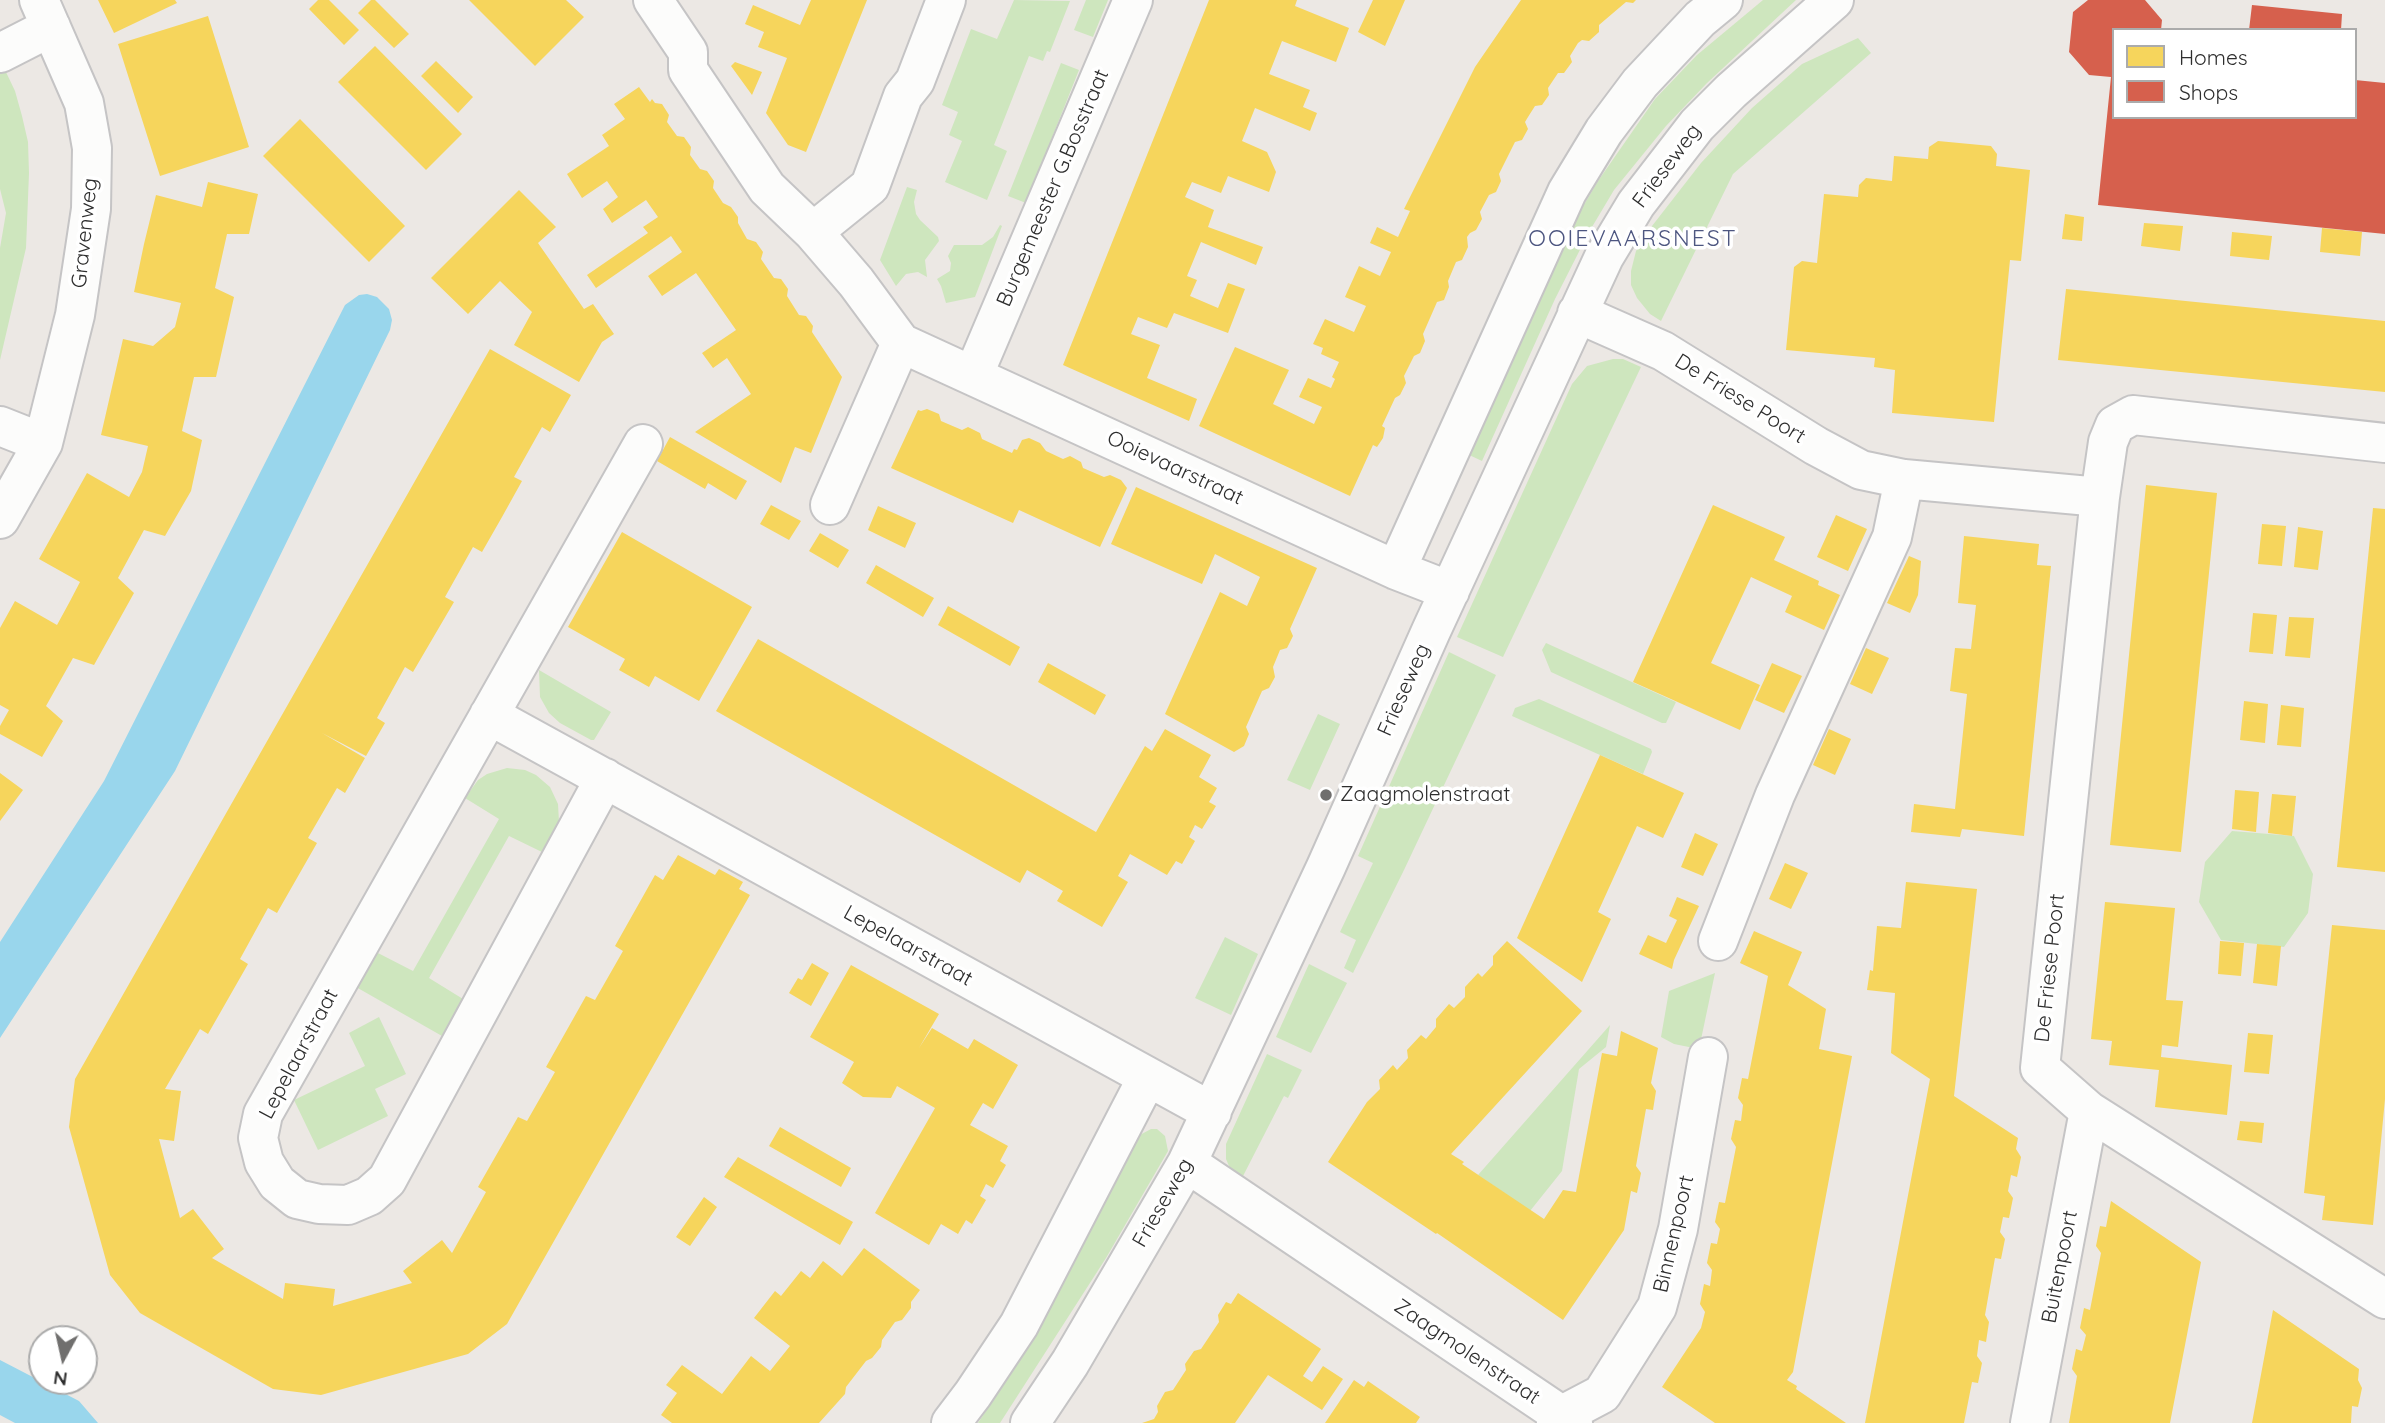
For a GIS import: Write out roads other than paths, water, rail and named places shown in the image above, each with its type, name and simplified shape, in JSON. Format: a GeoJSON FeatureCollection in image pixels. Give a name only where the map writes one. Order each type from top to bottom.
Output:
{"type":"FeatureCollection","features":[{"type":"Feature","properties":{"kind":"street","name":"Ooievaarstraat"},"geometry":{"type":"LineString","coordinates":[[653,0],[688,52],[688,70],[767,188],[813,232],[856,282],[901,343],[1396,570],[1450,591]]}},
{"type":"Feature","properties":{"kind":"street"},"geometry":{"type":"LineString","coordinates":[[813,232],[870,186],[903,96],[915,81],[946,0]]}},
{"type":"Feature","properties":{"kind":"street","name":"Burgemeester G.Bosstraat"},"geometry":{"type":"LineString","coordinates":[[973,376],[1133,0]]}},
{"type":"Feature","properties":{"kind":"street"},"geometry":{"type":"LineString","coordinates":[[1396,570],[1567,192],[1604,131],[1640,83],[1700,19],[1723,0]]}},
{"type":"Feature","properties":{"kind":"street","name":"Frieseweg"},"geometry":{"type":"LineString","coordinates":[[1030,1423],[1070,1363],[1187,1163],[1604,257],[1636,204],[1697,125],[1731,91],[1834,0]]}},
{"type":"Feature","properties":{"kind":"street","name":"Gravenweg"},"geometry":{"type":"LineString","coordinates":[[0,53],[45,13],[84,103],[92,148],[91,209],[75,315],[43,443],[0,519]]}},
{"type":"Feature","properties":{"kind":"street","name":"De Friese Poort"},"geometry":{"type":"LineString","coordinates":[[1577,313],[1663,351],[1816,446],[1861,470],[1904,479],[2099,497]]}},
{"type":"Feature","properties":{"kind":"street"},"geometry":{"type":"LineString","coordinates":[[830,505],[901,343]]}},
{"type":"Feature","properties":{"kind":"street","name":"De Friese Poort"},"geometry":{"type":"LineString","coordinates":[[2385,443],[2133,415],[2115,425],[2108,442],[2099,497],[2040,1068],[2089,1111],[2385,1298]]}},
{"type":"Feature","properties":{"kind":"street"},"geometry":{"type":"LineString","coordinates":[[0,426],[43,443]]}},
{"type":"Feature","properties":{"kind":"street","name":"Lepelaarstraat"},"geometry":{"type":"LineString","coordinates":[[605,778],[387,1180],[369,1196],[348,1205],[319,1204],[297,1199],[277,1183],[264,1162],[258,1138],[263,1114],[643,444]]}},
{"type":"Feature","properties":{"kind":"street"},"geometry":{"type":"LineString","coordinates":[[1718,941],[1775,795],[1892,537],[1904,479]]}},
{"type":"Feature","properties":{"kind":"street","name":"Lepelaarstraat"},"geometry":{"type":"LineString","coordinates":[[489,715],[1212,1112]]}},
{"type":"Feature","properties":{"kind":"street","name":"Binnenpoort"},"geometry":{"type":"LineString","coordinates":[[1564,1420],[1602,1394],[1657,1307],[1678,1229],[1708,1057]]}},
{"type":"Feature","properties":{"kind":"street"},"geometry":{"type":"LineString","coordinates":[[951,1423],[1018,1325],[1147,1078]]}},
{"type":"Feature","properties":{"kind":"street","name":"Buitenpoort"},"geometry":{"type":"LineString","coordinates":[[2030,1423],[2089,1111]]}},
{"type":"Feature","properties":{"kind":"street","name":"Zaagmolenstraat"},"geometry":{"type":"LineString","coordinates":[[1187,1163],[1564,1420]]}},
{"type":"Feature","properties":{"kind":"water"},"geometry":{"type":"Polygon","coordinates":[[[359,295],[377,297],[389,309],[392,320],[390,330],[175,771],[0,1038],[0,942],[104,781],[345,305],[359,295]]]}},
{"type":"Feature","properties":{"kind":"water"},"geometry":{"type":"Polygon","coordinates":[[[0,1360],[28,1375],[28,1395],[67,1395],[79,1401],[98,1423],[15,1423],[0,1415],[0,1360]]]}},
{"type":"Feature","properties":{"kind":"place","name":"Zaagmolenstraat"},"geometry":{"type":"Point","coordinates":[1326,795]}},
{"type":"Feature","properties":{"kind":"district","name":"OOIEVAARSNEST"},"geometry":{"type":"Point","coordinates":[1633,239]}}]}
